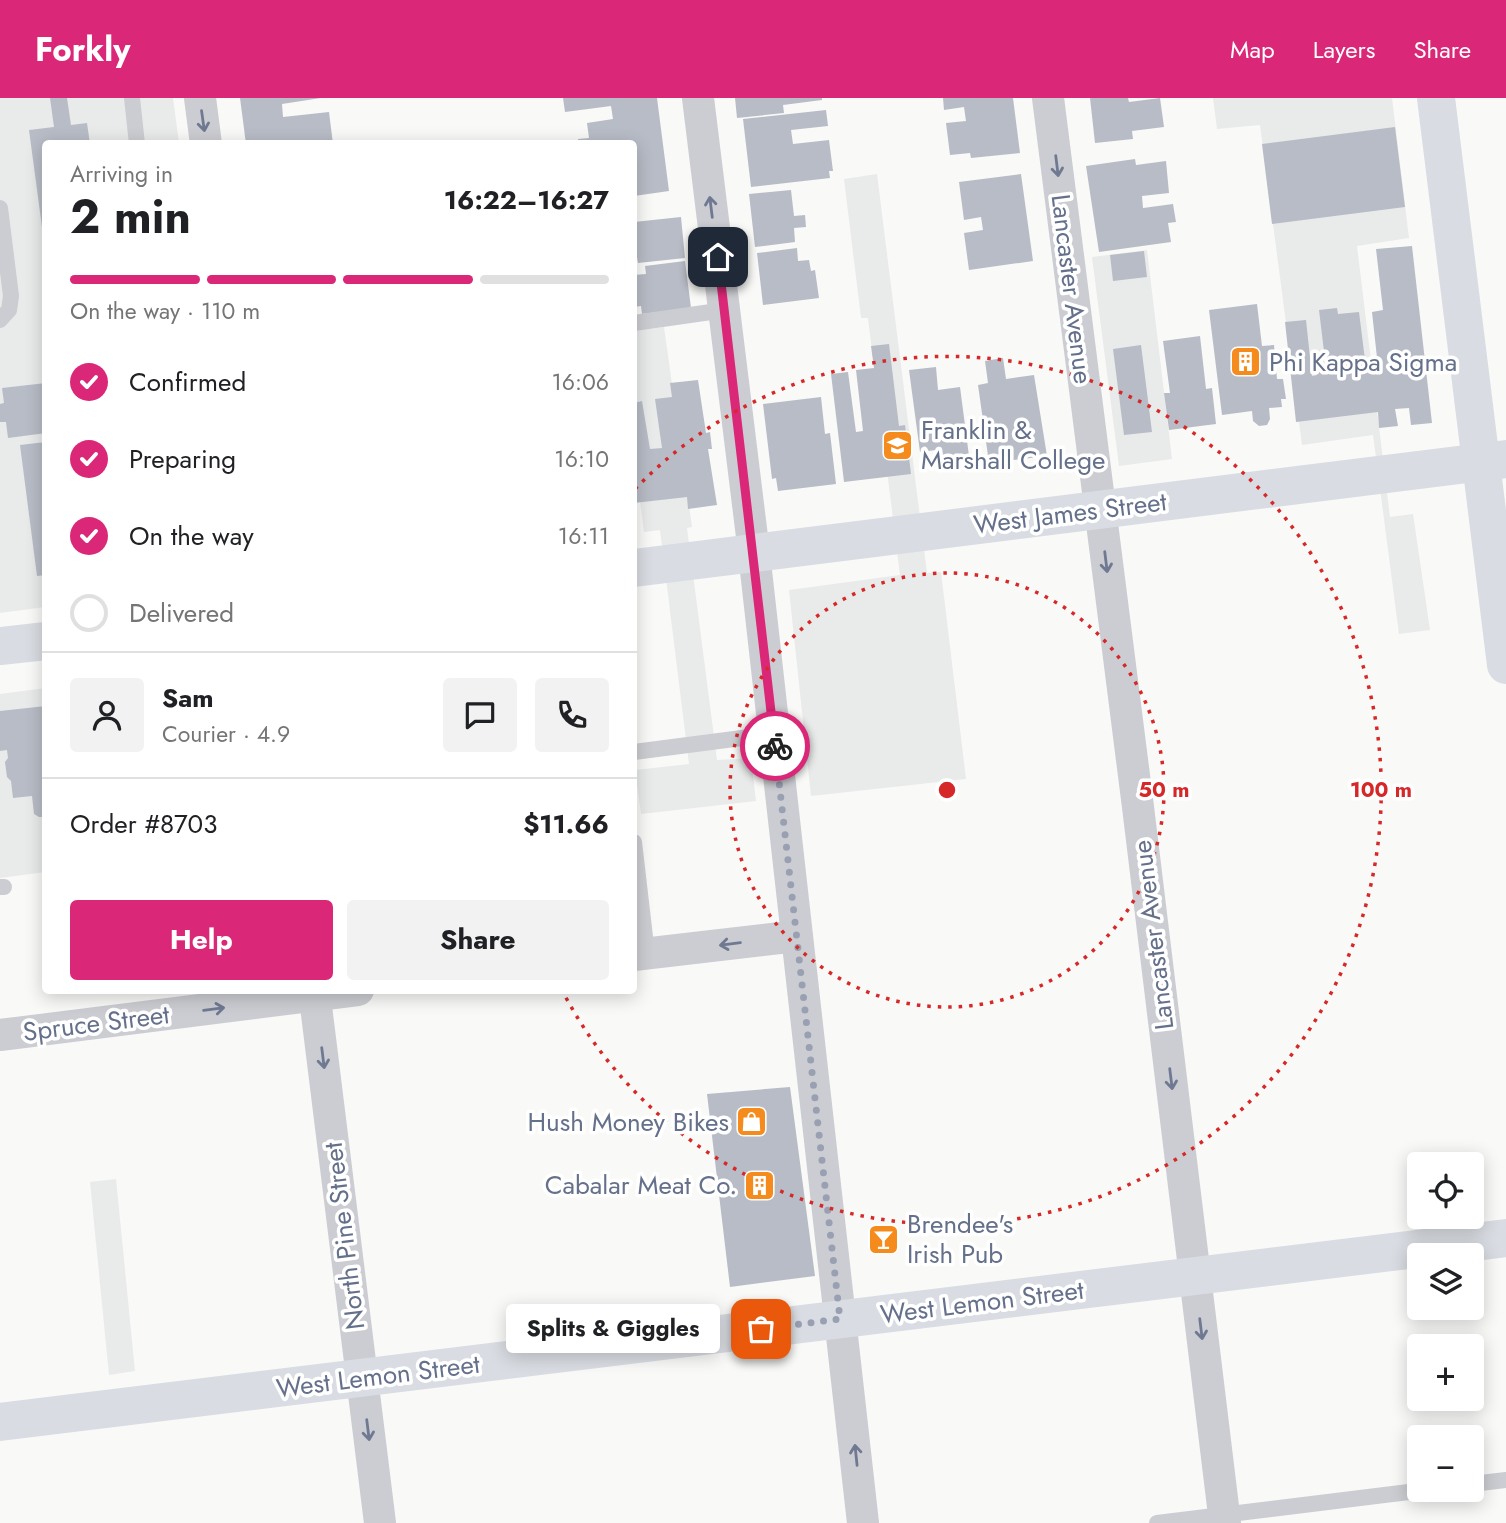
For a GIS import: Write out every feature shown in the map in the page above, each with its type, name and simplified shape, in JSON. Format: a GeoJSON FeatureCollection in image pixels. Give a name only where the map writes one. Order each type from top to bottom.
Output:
{"type":"FeatureCollection","features":[{"type":"Feature","properties":{"kind":"street"},"geometry":{"type":"LineString","coordinates":[[200,98],[205,140]]}},
{"type":"Feature","properties":{"kind":"street"},"geometry":{"type":"LineString","coordinates":[[698,98],[754,553],[863,1523]]}},
{"type":"Feature","properties":{"kind":"street","name":"Lancaster Avenue"},"geometry":{"type":"LineString","coordinates":[[1048,98],[1225,1519]]}},
{"type":"Feature","properties":{"kind":"street"},"geometry":{"type":"LineString","coordinates":[[1437,98],[1493,460],[1506,666]]}},
{"type":"Feature","properties":{"kind":"street","name":"West James Street"},"geometry":{"type":"LineString","coordinates":[[637,568],[1493,460]]}},
{"type":"Feature","properties":{"kind":"street"},"geometry":{"type":"LineString","coordinates":[[0,646],[42,641]]}},
{"type":"Feature","properties":{"kind":"street"},"geometry":{"type":"LineString","coordinates":[[640,955],[797,936]]}},
{"type":"Feature","properties":{"kind":"street","name":"Spruce Street"},"geometry":{"type":"LineString","coordinates":[[0,1035],[308,994]]}},
{"type":"Feature","properties":{"kind":"street","name":"North Pine Street"},"geometry":{"type":"LineString","coordinates":[[315,994],[380,1523]]}},
{"type":"Feature","properties":{"kind":"street","name":"West Lemon Street"},"geometry":{"type":"LineString","coordinates":[[0,1422],[1506,1238]]}},
{"type":"Feature","properties":{"kind":"lane"},"geometry":{"type":"LineString","coordinates":[[132,98],[137,140]]}},
{"type":"Feature","properties":{"kind":"lane"},"geometry":{"type":"LineString","coordinates":[[0,208],[11,296],[9,310],[0,320]]}},
{"type":"Feature","properties":{"kind":"lane"},"geometry":{"type":"LineString","coordinates":[[637,323],[725,310]]}},
{"type":"Feature","properties":{"kind":"lane"},"geometry":{"type":"LineString","coordinates":[[637,752],[773,734]]}},
{"type":"Feature","properties":{"kind":"lane"},"geometry":{"type":"LineString","coordinates":[[637,898],[640,955]]}},
{"type":"Feature","properties":{"kind":"lane"},"geometry":{"type":"LineString","coordinates":[[1484,1483],[1506,1480]]}},
{"type":"Feature","properties":{"kind":"lane"},"geometry":{"type":"LineString","coordinates":[[1157,1523],[1225,1519],[1407,1493]]}},
{"type":"Feature","properties":{"kind":"shaded area"},"geometry":{"type":"Polygon","coordinates":[[[0,98],[173,98],[179,140],[42,140],[42,607],[0,613],[0,98]]]}},
{"type":"Feature","properties":{"kind":"shaded area"},"geometry":{"type":"Polygon","coordinates":[[[1213,98],[1392,98],[1409,238],[1357,246],[1390,517],[1413,514],[1430,630],[1399,634],[1373,435],[1302,445],[1260,125],[1217,129],[1213,98]]]}},
{"type":"Feature","properties":{"kind":"shaded area","name":"Franklin & Marshall College"},"geometry":{"type":"Polygon","coordinates":[[[877,174],[927,573],[941,572],[966,779],[811,796],[789,590],[900,575],[868,318],[861,318],[844,179],[877,174]]]}},
{"type":"Feature","properties":{"kind":"shaded area","name":"Franklin & Marshall College"},"geometry":{"type":"Polygon","coordinates":[[[1147,250],[1172,459],[1119,466],[1092,257],[1147,250]]]}},
{"type":"Feature","properties":{"kind":"shaded area"},"geometry":{"type":"Polygon","coordinates":[[[664,327],[692,527],[687,528],[717,760],[751,758],[756,801],[641,814],[637,770],[689,764],[660,530],[644,532],[637,480],[637,331],[664,327]]]}},
{"type":"Feature","properties":{"kind":"shaded area"},"geometry":{"type":"Polygon","coordinates":[[[42,688],[42,872],[0,878],[0,694],[42,688]]]}},
{"type":"Feature","properties":{"kind":"shaded area"},"geometry":{"type":"Polygon","coordinates":[[[116,1179],[135,1371],[109,1375],[90,1182],[116,1179]]]}},
{"type":"Feature","properties":{"kind":"building"},"geometry":{"type":"Polygon","coordinates":[[[50,98],[67,98],[71,125],[87,123],[89,140],[42,140],[42,227],[29,130],[54,127],[50,98]]]}},
{"type":"Feature","properties":{"kind":"building"},"geometry":{"type":"Polygon","coordinates":[[[240,98],[321,98],[282,104],[283,117],[329,112],[332,140],[245,140],[240,98]]]}},
{"type":"Feature","properties":{"kind":"building"},"geometry":{"type":"Polygon","coordinates":[[[563,98],[657,98],[669,191],[637,196],[637,140],[578,140],[589,138],[587,123],[613,119],[611,106],[565,112],[563,98]]]}},
{"type":"Feature","properties":{"kind":"building"},"geometry":{"type":"Polygon","coordinates":[[[735,98],[822,100],[783,105],[784,113],[737,118],[735,98]]]}},
{"type":"Feature","properties":{"kind":"building"},"geometry":{"type":"Polygon","coordinates":[[[943,98],[1013,98],[1020,153],[971,158],[970,153],[950,155],[946,123],[966,121],[964,107],[944,110],[943,98]]]}},
{"type":"Feature","properties":{"kind":"building"},"geometry":{"type":"Polygon","coordinates":[[[1090,98],[1128,98],[1129,102],[1160,98],[1164,127],[1132,131],[1133,139],[1095,143],[1090,98]]]}},
{"type":"Feature","properties":{"kind":"building"},"geometry":{"type":"Polygon","coordinates":[[[826,110],[828,126],[791,130],[793,144],[829,140],[833,171],[829,171],[830,178],[751,187],[743,119],[826,110]]]}},
{"type":"Feature","properties":{"kind":"building"},"geometry":{"type":"Polygon","coordinates":[[[1395,127],[1405,207],[1272,224],[1262,144],[1395,127]]]}},
{"type":"Feature","properties":{"kind":"building"},"geometry":{"type":"Polygon","coordinates":[[[1135,159],[1136,165],[1166,161],[1169,193],[1142,196],[1143,208],[1173,204],[1176,222],[1168,223],[1171,242],[1099,252],[1086,166],[1135,159]]]}},
{"type":"Feature","properties":{"kind":"building"},"geometry":{"type":"Polygon","coordinates":[[[1021,174],[1033,261],[969,270],[964,233],[983,230],[981,217],[964,220],[959,182],[1021,174]]]}},
{"type":"Feature","properties":{"kind":"building"},"geometry":{"type":"Polygon","coordinates":[[[791,190],[794,216],[805,215],[806,227],[794,228],[795,242],[755,247],[749,194],[791,190]]]}},
{"type":"Feature","properties":{"kind":"building"},"geometry":{"type":"Polygon","coordinates":[[[681,217],[685,258],[638,263],[637,222],[681,217]]]}},
{"type":"Feature","properties":{"kind":"building"},"geometry":{"type":"Polygon","coordinates":[[[1412,246],[1432,423],[1411,425],[1409,408],[1395,409],[1398,426],[1379,428],[1378,412],[1296,422],[1285,322],[1306,320],[1312,376],[1317,375],[1316,369],[1326,368],[1319,310],[1337,308],[1338,314],[1359,312],[1366,368],[1378,367],[1372,312],[1383,310],[1376,249],[1412,246]]]}},
{"type":"Feature","properties":{"kind":"building"},"geometry":{"type":"Polygon","coordinates":[[[797,248],[798,261],[809,260],[811,271],[815,270],[819,298],[763,305],[757,253],[797,248]]]}},
{"type":"Feature","properties":{"kind":"building"},"geometry":{"type":"Polygon","coordinates":[[[1144,251],[1147,277],[1113,281],[1110,255],[1144,251]]]}},
{"type":"Feature","properties":{"kind":"building"},"geometry":{"type":"Polygon","coordinates":[[[685,261],[691,308],[642,314],[641,306],[637,307],[637,275],[646,274],[645,266],[685,261]]]}},
{"type":"Feature","properties":{"kind":"building","name":"Phi Kappa Sigma"},"geometry":{"type":"Polygon","coordinates":[[[1257,304],[1262,346],[1274,345],[1277,379],[1283,379],[1286,399],[1281,399],[1282,407],[1269,408],[1270,419],[1267,425],[1259,426],[1253,421],[1252,411],[1222,415],[1209,310],[1257,304]]]}},
{"type":"Feature","properties":{"kind":"building"},"geometry":{"type":"Polygon","coordinates":[[[1200,336],[1206,389],[1212,388],[1216,424],[1169,430],[1164,393],[1170,393],[1163,341],[1200,336]]]}},
{"type":"Feature","properties":{"kind":"building"},"geometry":{"type":"Polygon","coordinates":[[[889,344],[899,426],[905,425],[911,474],[844,482],[831,374],[848,372],[856,432],[863,431],[856,370],[874,368],[871,346],[889,344]]]}},
{"type":"Feature","properties":{"kind":"building"},"geometry":{"type":"Polygon","coordinates":[[[1141,345],[1152,432],[1124,435],[1113,349],[1141,345]]]}},
{"type":"Feature","properties":{"kind":"building"},"geometry":{"type":"Polygon","coordinates":[[[1003,358],[1006,379],[1034,375],[1047,456],[989,463],[978,385],[988,383],[985,361],[1003,358]]]}},
{"type":"Feature","properties":{"kind":"building"},"geometry":{"type":"Polygon","coordinates":[[[936,367],[938,390],[960,387],[969,456],[937,460],[936,450],[920,452],[909,370],[936,367]]]}},
{"type":"Feature","properties":{"kind":"building"},"geometry":{"type":"Polygon","coordinates":[[[698,380],[706,433],[710,432],[712,449],[708,449],[717,505],[688,509],[687,497],[637,503],[637,402],[642,401],[650,449],[662,448],[655,399],[672,397],[670,383],[698,380]]]}},
{"type":"Feature","properties":{"kind":"building"},"geometry":{"type":"Polygon","coordinates":[[[42,383],[42,434],[8,438],[6,422],[0,422],[0,404],[4,403],[2,388],[42,383]]]}},
{"type":"Feature","properties":{"kind":"building"},"geometry":{"type":"Polygon","coordinates":[[[821,397],[825,434],[830,433],[836,484],[778,491],[776,478],[772,479],[763,404],[821,397]]]}},
{"type":"Feature","properties":{"kind":"building"},"geometry":{"type":"Polygon","coordinates":[[[42,442],[42,575],[37,576],[20,445],[42,442]]]}},
{"type":"Feature","properties":{"kind":"building"},"geometry":{"type":"Polygon","coordinates":[[[42,706],[42,817],[34,814],[32,796],[13,798],[5,762],[8,758],[7,750],[0,751],[0,711],[42,706]]]}},
{"type":"Feature","properties":{"kind":"building","name":"Cabalar Meat Co."},"geometry":{"type":"Polygon","coordinates":[[[790,1087],[815,1276],[730,1287],[707,1094],[790,1087]]]}},
{"type":"Feature","properties":{"kind":"way so far"},"geometry":{"type":"LineString","coordinates":[[761,1329],[840,1319],[775,746]]}},
{"type":"Feature","properties":{"kind":"place","name":"Phi Kappa Sigma"},"geometry":{"type":"Point","coordinates":[1246,362]}},
{"type":"Feature","properties":{"kind":"place","name":"Franklin & Marshall College"},"geometry":{"type":"Point","coordinates":[898,445]}},
{"type":"Feature","properties":{"kind":"place","name":"Hush Money Bikes"},"geometry":{"type":"Point","coordinates":[752,1122]}},
{"type":"Feature","properties":{"kind":"place","name":"Cabalar Meat Co."},"geometry":{"type":"Point","coordinates":[760,1185]}},
{"type":"Feature","properties":{"kind":"place","name":"Brendee's Irish Pub"},"geometry":{"type":"Point","coordinates":[884,1239]}},
{"type":"Feature","properties":{"kind":"place","name":"Splits & Giggles"},"geometry":{"type":"Point","coordinates":[761,1329]}},
{"type":"Feature","properties":{"kind":"route"},"geometry":{"type":"LineString","coordinates":[[718,257],[775,746]]}}]}
